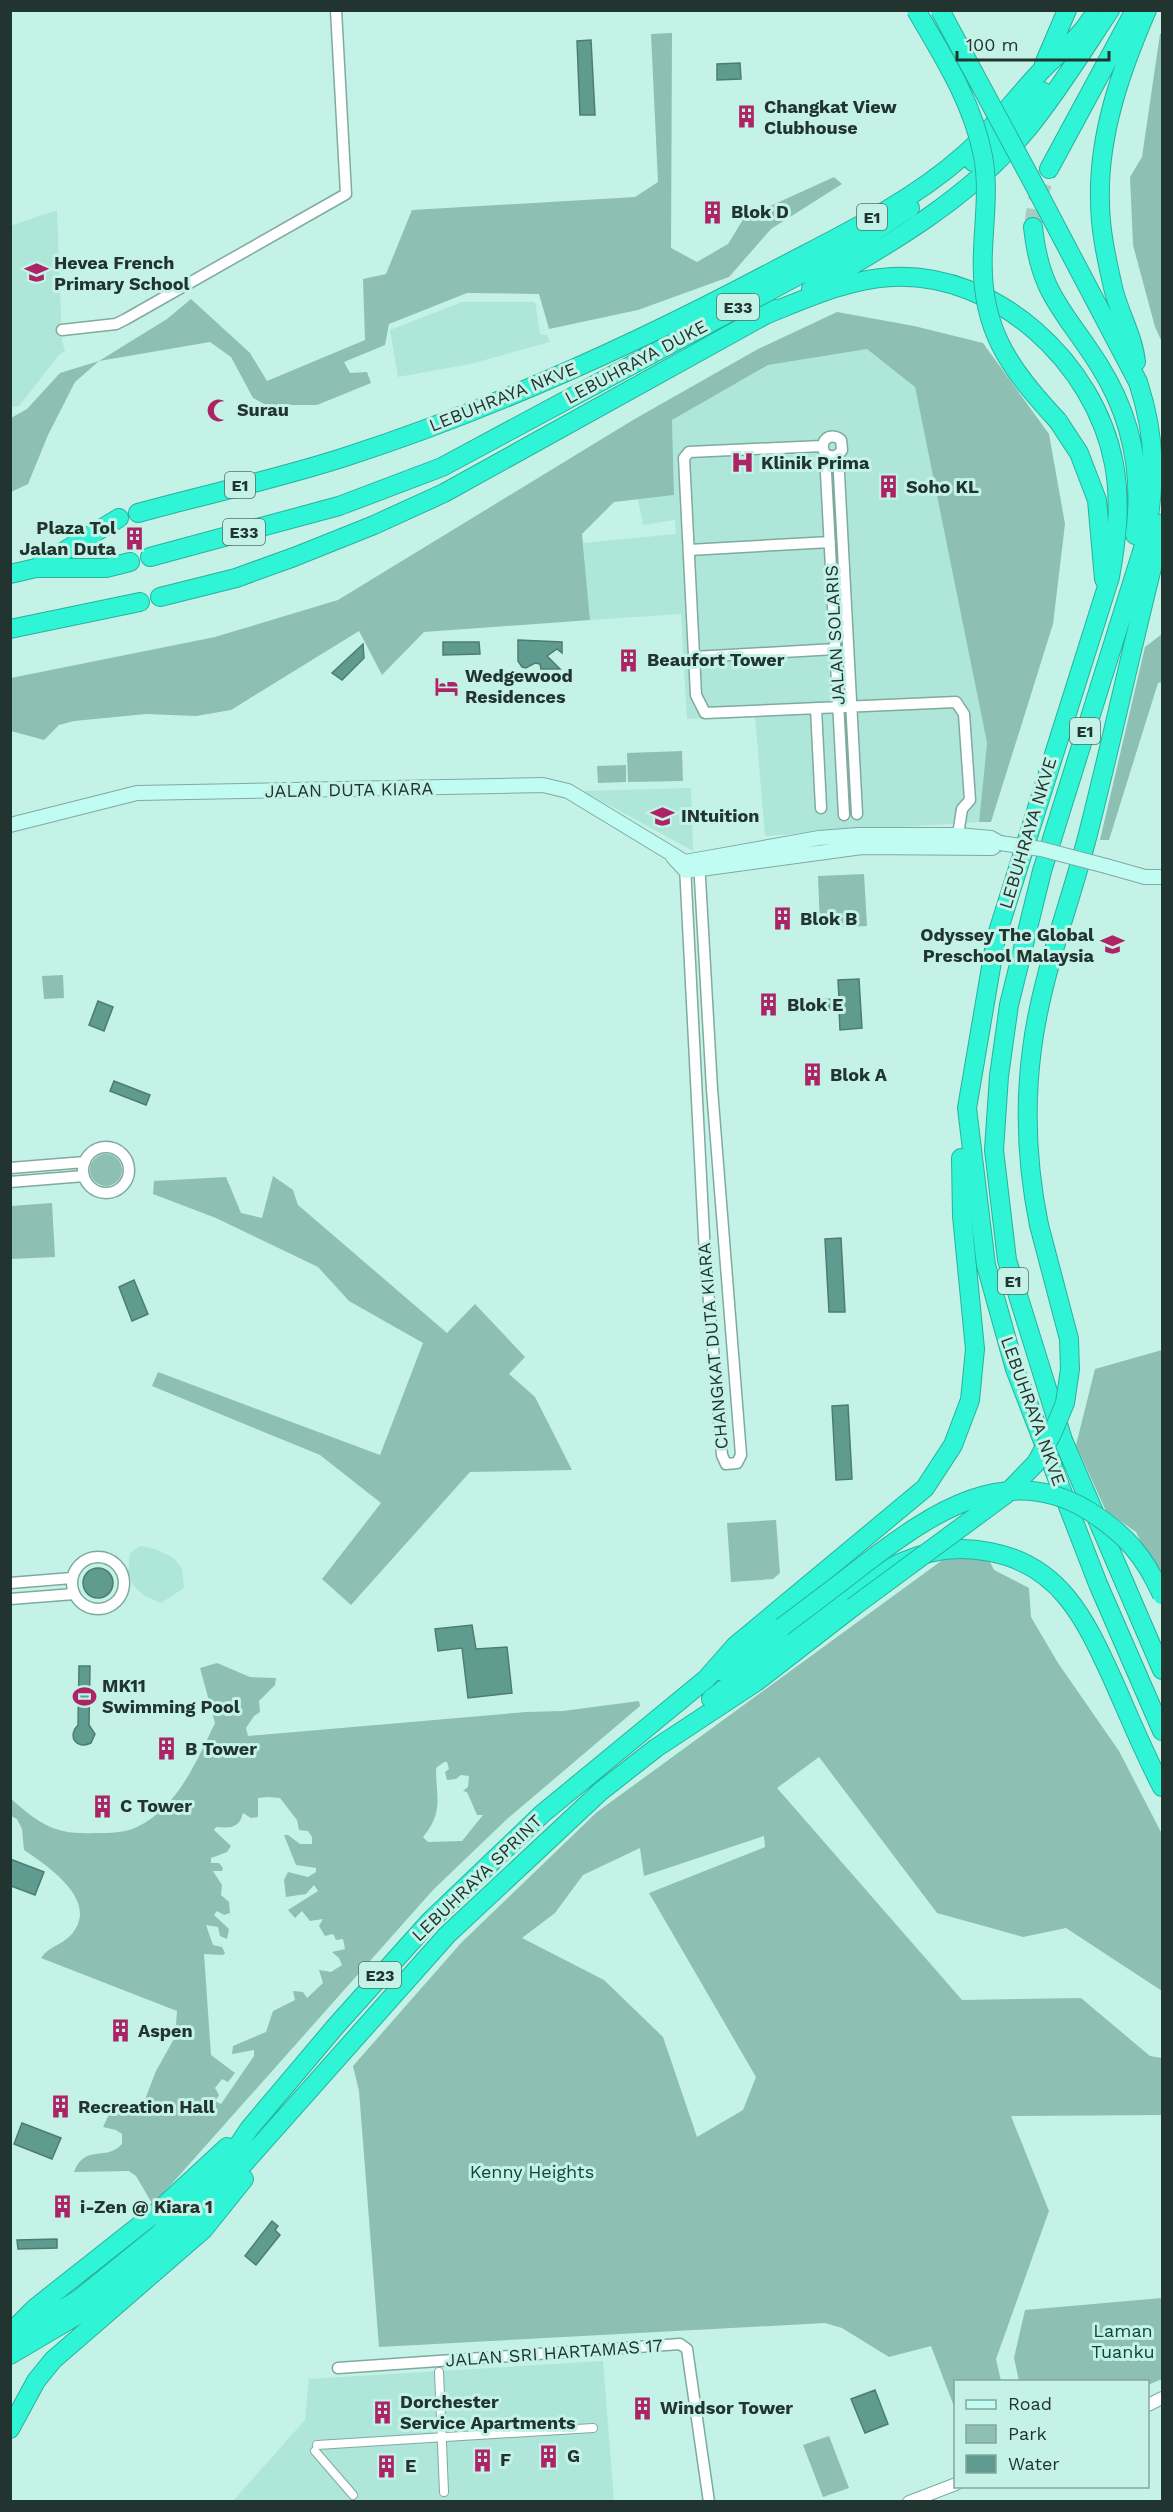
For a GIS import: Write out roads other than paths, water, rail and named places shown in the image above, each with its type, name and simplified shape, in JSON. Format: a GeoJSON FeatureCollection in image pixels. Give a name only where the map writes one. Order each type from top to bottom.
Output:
{"type":"FeatureCollection","features":[{"type":"Feature","properties":{"kind":"highway"},"geometry":{"type":"LineString","coordinates":[[916,10],[966,104],[977,134],[986,179],[983,288],[994,331],[1021,381],[1058,421],[1079,453],[1097,500],[1102,535],[1101,562],[1105,590]]}},
{"type":"Feature","properties":{"kind":"highway"},"geometry":{"type":"LineString","coordinates":[[940,10],[1138,382]]}},
{"type":"Feature","properties":{"kind":"highway"},"geometry":{"type":"LineString","coordinates":[[1041,71],[1067,10]]}},
{"type":"Feature","properties":{"kind":"highway","name":"LEBUHRAYA DUKE"},"geometry":{"type":"LineString","coordinates":[[150,557],[339,506],[442,466],[840,252],[963,171],[999,139],[1039,94],[1097,10]]}},
{"type":"Feature","properties":{"kind":"highway","name":"E33"},"geometry":{"type":"LineString","coordinates":[[765,315],[863,260],[914,227],[994,163],[1029,127],[1110,10]]}},
{"type":"Feature","properties":{"kind":"highway"},"geometry":{"type":"LineString","coordinates":[[1049,169],[1135,10]]}},
{"type":"Feature","properties":{"kind":"highway"},"geometry":{"type":"LineString","coordinates":[[1138,382],[1134,347],[1114,292],[1103,240],[1100,201],[1103,152],[1114,100],[1131,47],[1147,10]]}},
{"type":"Feature","properties":{"kind":"highway","name":"LEBUHRAYA DUKE"},"geometry":{"type":"LineString","coordinates":[[1041,71],[1082,33]]}},
{"type":"Feature","properties":{"kind":"highway","name":"LEBUHRAYA NKVE"},"geometry":{"type":"LineString","coordinates":[[138,513],[342,458],[402,437],[544,382],[674,324],[909,196],[963,156],[1041,71]]}},
{"type":"Feature","properties":{"kind":"highway"},"geometry":{"type":"LineString","coordinates":[[1033,227],[1041,276],[1052,298],[1112,386],[1131,435],[1139,506],[1128,590]]}},
{"type":"Feature","properties":{"kind":"highway","name":"LEBUHRAYA NKVE"},"geometry":{"type":"LineString","coordinates":[[765,315],[816,295],[854,284],[892,277],[956,286],[988,298],[1047,341],[1090,396],[1106,431],[1114,464],[1118,505],[1116,541],[1105,590],[996,938],[967,1108],[986,1265],[1015,1369],[1098,1584],[1162,1731]]}},
{"type":"Feature","properties":{"kind":"highway"},"geometry":{"type":"LineString","coordinates":[[159,597],[236,578],[294,557],[424,502],[511,457],[765,315]]}},
{"type":"Feature","properties":{"kind":"highway","name":"E1"},"geometry":{"type":"LineString","coordinates":[[1128,590],[1144,545],[1153,484],[1153,439],[1138,382]]}},
{"type":"Feature","properties":{"kind":"highway"},"geometry":{"type":"LineString","coordinates":[[656,1748],[756,1682],[1005,1495],[1036,1463],[1065,1403],[1070,1369],[1069,1339],[1031,1184],[1027,1143],[1032,1048],[1042,999],[1093,814],[1156,552],[1161,510],[1153,484]]}},
{"type":"Feature","properties":{"kind":"highway"},"geometry":{"type":"LineString","coordinates":[[36,568],[119,518]]}},
{"type":"Feature","properties":{"kind":"highway"},"geometry":{"type":"LineString","coordinates":[[10,574],[36,568],[106,568],[130,562]]}},
{"type":"Feature","properties":{"kind":"highway","name":"LEBUHRAYA NKVE"},"geometry":{"type":"LineString","coordinates":[[1128,590],[1042,871],[1009,1005],[998,1086],[994,1150],[1007,1260],[1062,1440],[1162,1670]]}},
{"type":"Feature","properties":{"kind":"highway"},"geometry":{"type":"LineString","coordinates":[[10,628],[140,602]]}},
{"type":"Feature","properties":{"kind":"highway"},"geometry":{"type":"LineString","coordinates":[[706,1679],[735,1646],[925,1488],[953,1445],[970,1400],[975,1349],[962,1216],[961,1158],[967,1108]]}},
{"type":"Feature","properties":{"kind":"highway"},"geometry":{"type":"LineString","coordinates":[[706,1679],[739,1660],[909,1531],[939,1512],[968,1499],[1002,1492],[1022,1491],[1051,1494],[1081,1506],[1118,1529],[1142,1556],[1162,1595]]}},
{"type":"Feature","properties":{"kind":"highway"},"geometry":{"type":"LineString","coordinates":[[656,1748],[691,1715],[874,1576],[900,1561],[928,1551],[962,1548],[1006,1555],[1041,1572],[1066,1595],[1087,1625],[1162,1787]]}},
{"type":"Feature","properties":{"kind":"highway","name":"LEBUHRAYA SPRINT"},"geometry":{"type":"LineString","coordinates":[[249,2129],[369,1987],[430,1921],[542,1814],[706,1679]]}},
{"type":"Feature","properties":{"kind":"highway","name":"LEBUHRAYA SPRINT"},"geometry":{"type":"LineString","coordinates":[[275,2132],[325,2070],[447,1935],[601,1791],[656,1748]]}},
{"type":"Feature","properties":{"kind":"highway"},"geometry":{"type":"LineString","coordinates":[[10,2341],[80,2299],[158,2235],[200,2192],[233,2153],[249,2129]]}},
{"type":"Feature","properties":{"kind":"highway"},"geometry":{"type":"LineString","coordinates":[[10,2333],[35,2308],[146,2220],[249,2129]]}},
{"type":"Feature","properties":{"kind":"highway"},"geometry":{"type":"LineString","coordinates":[[10,2429],[36,2381],[53,2360],[203,2230],[260,2159],[275,2132]]}},
{"type":"Feature","properties":{"kind":"highway"},"geometry":{"type":"LineString","coordinates":[[10,2355],[88,2309],[200,2213],[247,2158],[275,2132]]}},
{"type":"Feature","properties":{"kind":"main road","name":"JALAN DUTA KIARA"},"geometry":{"type":"LineString","coordinates":[[10,825],[137,793],[543,785],[568,791],[689,864]]}},
{"type":"Feature","properties":{"kind":"main road"},"geometry":{"type":"LineString","coordinates":[[853,842],[958,835],[991,838],[1000,843],[1041,849],[1145,877],[1162,877]]}},
{"type":"Feature","properties":{"kind":"main road"},"geometry":{"type":"LineString","coordinates":[[689,864],[819,838],[853,842],[992,848],[1000,843]]}},
{"type":"Feature","properties":{"kind":"street"},"geometry":{"type":"LineString","coordinates":[[62,330],[116,324],[346,194],[336,10]]}},
{"type":"Feature","properties":{"kind":"street"},"geometry":{"type":"LineString","coordinates":[[824,450],[829,437],[838,438],[842,447],[838,455],[831,457],[824,450],[689,452],[684,458],[696,695],[705,713],[956,702],[964,714],[970,800],[962,809],[958,835]]}},
{"type":"Feature","properties":{"kind":"street","name":"JALAN SOLARIS"},"geometry":{"type":"LineString","coordinates":[[824,450],[844,815]]}},
{"type":"Feature","properties":{"kind":"street","name":"JALAN SOLARIS"},"geometry":{"type":"LineString","coordinates":[[838,455],[857,814]]}},
{"type":"Feature","properties":{"kind":"street"},"geometry":{"type":"LineString","coordinates":[[689,550],[830,542]]}},
{"type":"Feature","properties":{"kind":"street"},"geometry":{"type":"LineString","coordinates":[[694,657],[835,649]]}},
{"type":"Feature","properties":{"kind":"street"},"geometry":{"type":"LineString","coordinates":[[816,708],[821,808]]}},
{"type":"Feature","properties":{"kind":"street","name":"CHANGKAT DUTA KIARA"},"geometry":{"type":"LineString","coordinates":[[689,864],[712,1089],[741,1455],[737,1463],[730,1465],[726,1464],[722,1455],[705,1255],[689,864]]}},
{"type":"Feature","properties":{"kind":"street"},"geometry":{"type":"LineString","coordinates":[[111,1148],[125,1156],[130,1169],[126,1184],[113,1192],[96,1191],[84,1176],[85,1162],[96,1150],[111,1148]]}},
{"type":"Feature","properties":{"kind":"street"},"geometry":{"type":"LineString","coordinates":[[10,1168],[85,1162]]}},
{"type":"Feature","properties":{"kind":"street"},"geometry":{"type":"LineString","coordinates":[[10,1182],[84,1176]]}},
{"type":"Feature","properties":{"kind":"street"},"geometry":{"type":"LineString","coordinates":[[95,1557],[104,1558],[118,1567],[124,1583],[118,1600],[102,1609],[85,1606],[74,1594],[72,1578],[80,1563],[95,1557]]}},
{"type":"Feature","properties":{"kind":"street"},"geometry":{"type":"LineString","coordinates":[[10,1583],[72,1578]]}},
{"type":"Feature","properties":{"kind":"street"},"geometry":{"type":"LineString","coordinates":[[10,1599],[74,1594]]}},
{"type":"Feature","properties":{"kind":"street","name":"JALAN SRI HARTAMAS 17"},"geometry":{"type":"LineString","coordinates":[[338,2368],[680,2344],[687,2349],[709,2502]]}},
{"type":"Feature","properties":{"kind":"street"},"geometry":{"type":"LineString","coordinates":[[439,2372],[444,2492]]}},
{"type":"Feature","properties":{"kind":"street"},"geometry":{"type":"LineString","coordinates":[[353,2495],[316,2448],[593,2428]]}},
{"type":"Feature","properties":{"kind":"street"},"geometry":{"type":"LineString","coordinates":[[909,2502],[954,2485]]}},
{"type":"Feature","properties":{"kind":"water"},"geometry":{"type":"Polygon","coordinates":[[[591,40],[595,115],[580,115],[577,41],[591,40]]]}},
{"type":"Feature","properties":{"kind":"water"},"geometry":{"type":"Polygon","coordinates":[[[740,63],[741,79],[717,80],[717,64],[740,63]]]}},
{"type":"Feature","properties":{"kind":"water"},"geometry":{"type":"Polygon","coordinates":[[[518,640],[562,642],[562,653],[557,649],[547,656],[560,669],[541,669],[540,664],[535,663],[526,668],[522,667],[518,661],[518,640]]]}},
{"type":"Feature","properties":{"kind":"water"},"geometry":{"type":"Polygon","coordinates":[[[443,642],[479,642],[480,654],[443,655],[443,642]]]}},
{"type":"Feature","properties":{"kind":"water"},"geometry":{"type":"Polygon","coordinates":[[[363,644],[364,658],[342,680],[332,673],[363,644]]]}},
{"type":"Feature","properties":{"kind":"water"},"geometry":{"type":"Polygon","coordinates":[[[859,979],[862,1028],[840,1030],[839,1009],[818,1010],[818,1000],[839,999],[838,980],[859,979]]]}},
{"type":"Feature","properties":{"kind":"water"},"geometry":{"type":"Polygon","coordinates":[[[98,1001],[113,1007],[104,1031],[89,1025],[98,1001]]]}},
{"type":"Feature","properties":{"kind":"water"},"geometry":{"type":"Polygon","coordinates":[[[114,1081],[150,1095],[146,1105],[110,1091],[114,1081]]]}},
{"type":"Feature","properties":{"kind":"water"},"geometry":{"type":"Polygon","coordinates":[[[841,1238],[845,1312],[829,1312],[825,1239],[841,1238]]]}},
{"type":"Feature","properties":{"kind":"water"},"geometry":{"type":"Polygon","coordinates":[[[134,1280],[148,1314],[132,1321],[119,1287],[134,1280]]]}},
{"type":"Feature","properties":{"kind":"water"},"geometry":{"type":"Polygon","coordinates":[[[848,1405],[852,1479],[836,1480],[832,1406],[848,1405]]]}},
{"type":"Feature","properties":{"kind":"water"},"geometry":{"type":"Polygon","coordinates":[[[98,1568],[104,1569],[112,1577],[112,1589],[104,1597],[98,1598],[92,1597],[84,1589],[83,1583],[84,1577],[92,1569],[98,1568]]]}},
{"type":"Feature","properties":{"kind":"water"},"geometry":{"type":"Polygon","coordinates":[[[472,1625],[476,1649],[507,1647],[512,1693],[468,1698],[462,1648],[438,1651],[435,1629],[472,1625]]]}},
{"type":"Feature","properties":{"kind":"water","name":"MK11 Swimming Pool"},"geometry":{"type":"Polygon","coordinates":[[[79,1666],[90,1666],[89,1725],[95,1734],[91,1743],[86,1745],[77,1743],[73,1737],[78,1725],[79,1666]]]}},
{"type":"Feature","properties":{"kind":"water"},"geometry":{"type":"Polygon","coordinates":[[[10,1859],[44,1872],[35,1895],[11,1886],[10,1859]]]}},
{"type":"Feature","properties":{"kind":"water"},"geometry":{"type":"Polygon","coordinates":[[[22,2123],[61,2138],[52,2159],[14,2144],[22,2123]]]}},
{"type":"Feature","properties":{"kind":"water"},"geometry":{"type":"Polygon","coordinates":[[[272,2221],[278,2226],[275,2230],[280,2235],[256,2265],[245,2256],[272,2221]]]}},
{"type":"Feature","properties":{"kind":"water"},"geometry":{"type":"Polygon","coordinates":[[[57,2239],[57,2248],[18,2249],[17,2240],[57,2239]]]}},
{"type":"Feature","properties":{"kind":"water"},"geometry":{"type":"Polygon","coordinates":[[[875,2390],[888,2424],[865,2433],[851,2399],[875,2390]]]}},
{"type":"Feature","properties":{"kind":"tunnel"},"geometry":{"type":"LineString","coordinates":[[1033,227],[1037,199],[1049,169]]}},
{"type":"Feature","properties":{"kind":"place","name":"Changkat View Clubhouse"},"geometry":{"type":"Point","coordinates":[746,117]}},
{"type":"Feature","properties":{"kind":"place","name":"Blok D"},"geometry":{"type":"Point","coordinates":[713,212]}},
{"type":"Feature","properties":{"kind":"place","name":"Hevea French Primary School"},"geometry":{"type":"Point","coordinates":[36,273]}},
{"type":"Feature","properties":{"kind":"place","name":"Surau"},"geometry":{"type":"Point","coordinates":[219,410]}},
{"type":"Feature","properties":{"kind":"place","name":"Klinik Prima"},"geometry":{"type":"Point","coordinates":[743,463]}},
{"type":"Feature","properties":{"kind":"place","name":"Soho KL"},"geometry":{"type":"Point","coordinates":[888,487]}},
{"type":"Feature","properties":{"kind":"place","name":"Plaza Tol Jalan Duta"},"geometry":{"type":"Point","coordinates":[134,538]}},
{"type":"Feature","properties":{"kind":"place","name":"Beaufort Tower"},"geometry":{"type":"Point","coordinates":[629,660]}},
{"type":"Feature","properties":{"kind":"place","name":"Wedgewood Residences"},"geometry":{"type":"Point","coordinates":[447,686]}},
{"type":"Feature","properties":{"kind":"place","name":"INtuition"},"geometry":{"type":"Point","coordinates":[663,816]}},
{"type":"Feature","properties":{"kind":"place","name":"Blok B"},"geometry":{"type":"Point","coordinates":[782,919]}},
{"type":"Feature","properties":{"kind":"place","name":"Odyssey The Global Preschool Malaysia"},"geometry":{"type":"Point","coordinates":[1112,945]}},
{"type":"Feature","properties":{"kind":"place","name":"Blok E"},"geometry":{"type":"Point","coordinates":[769,1005]}},
{"type":"Feature","properties":{"kind":"place","name":"Blok A"},"geometry":{"type":"Point","coordinates":[812,1075]}},
{"type":"Feature","properties":{"kind":"place","name":"MK11 Swimming Pool"},"geometry":{"type":"Point","coordinates":[84,1696]}},
{"type":"Feature","properties":{"kind":"place","name":"B Tower"},"geometry":{"type":"Point","coordinates":[167,1749]}},
{"type":"Feature","properties":{"kind":"place","name":"C Tower"},"geometry":{"type":"Point","coordinates":[102,1806]}},
{"type":"Feature","properties":{"kind":"place","name":"Aspen"},"geometry":{"type":"Point","coordinates":[120,2031]}},
{"type":"Feature","properties":{"kind":"place","name":"Recreation Hall"},"geometry":{"type":"Point","coordinates":[60,2107]}},
{"type":"Feature","properties":{"kind":"place","name":"i-Zen @ Kiara 1"},"geometry":{"type":"Point","coordinates":[62,2207]}},
{"type":"Feature","properties":{"kind":"place","name":"Windsor Tower"},"geometry":{"type":"Point","coordinates":[642,2408]}},
{"type":"Feature","properties":{"kind":"place","name":"Dorchester Service Apartments"},"geometry":{"type":"Point","coordinates":[382,2412]}},
{"type":"Feature","properties":{"kind":"place","name":"G"},"geometry":{"type":"Point","coordinates":[549,2456]}},
{"type":"Feature","properties":{"kind":"place","name":"F"},"geometry":{"type":"Point","coordinates":[482,2460]}},
{"type":"Feature","properties":{"kind":"place","name":"E"},"geometry":{"type":"Point","coordinates":[387,2466]}},
{"type":"Feature","properties":{"kind":"park label","name":"Kenny Heights"},"geometry":{"type":"Point","coordinates":[532,2172]}},
{"type":"Feature","properties":{"kind":"park label","name":"Laman Tuanku"},"geometry":{"type":"Point","coordinates":[1123,2341]}}]}
